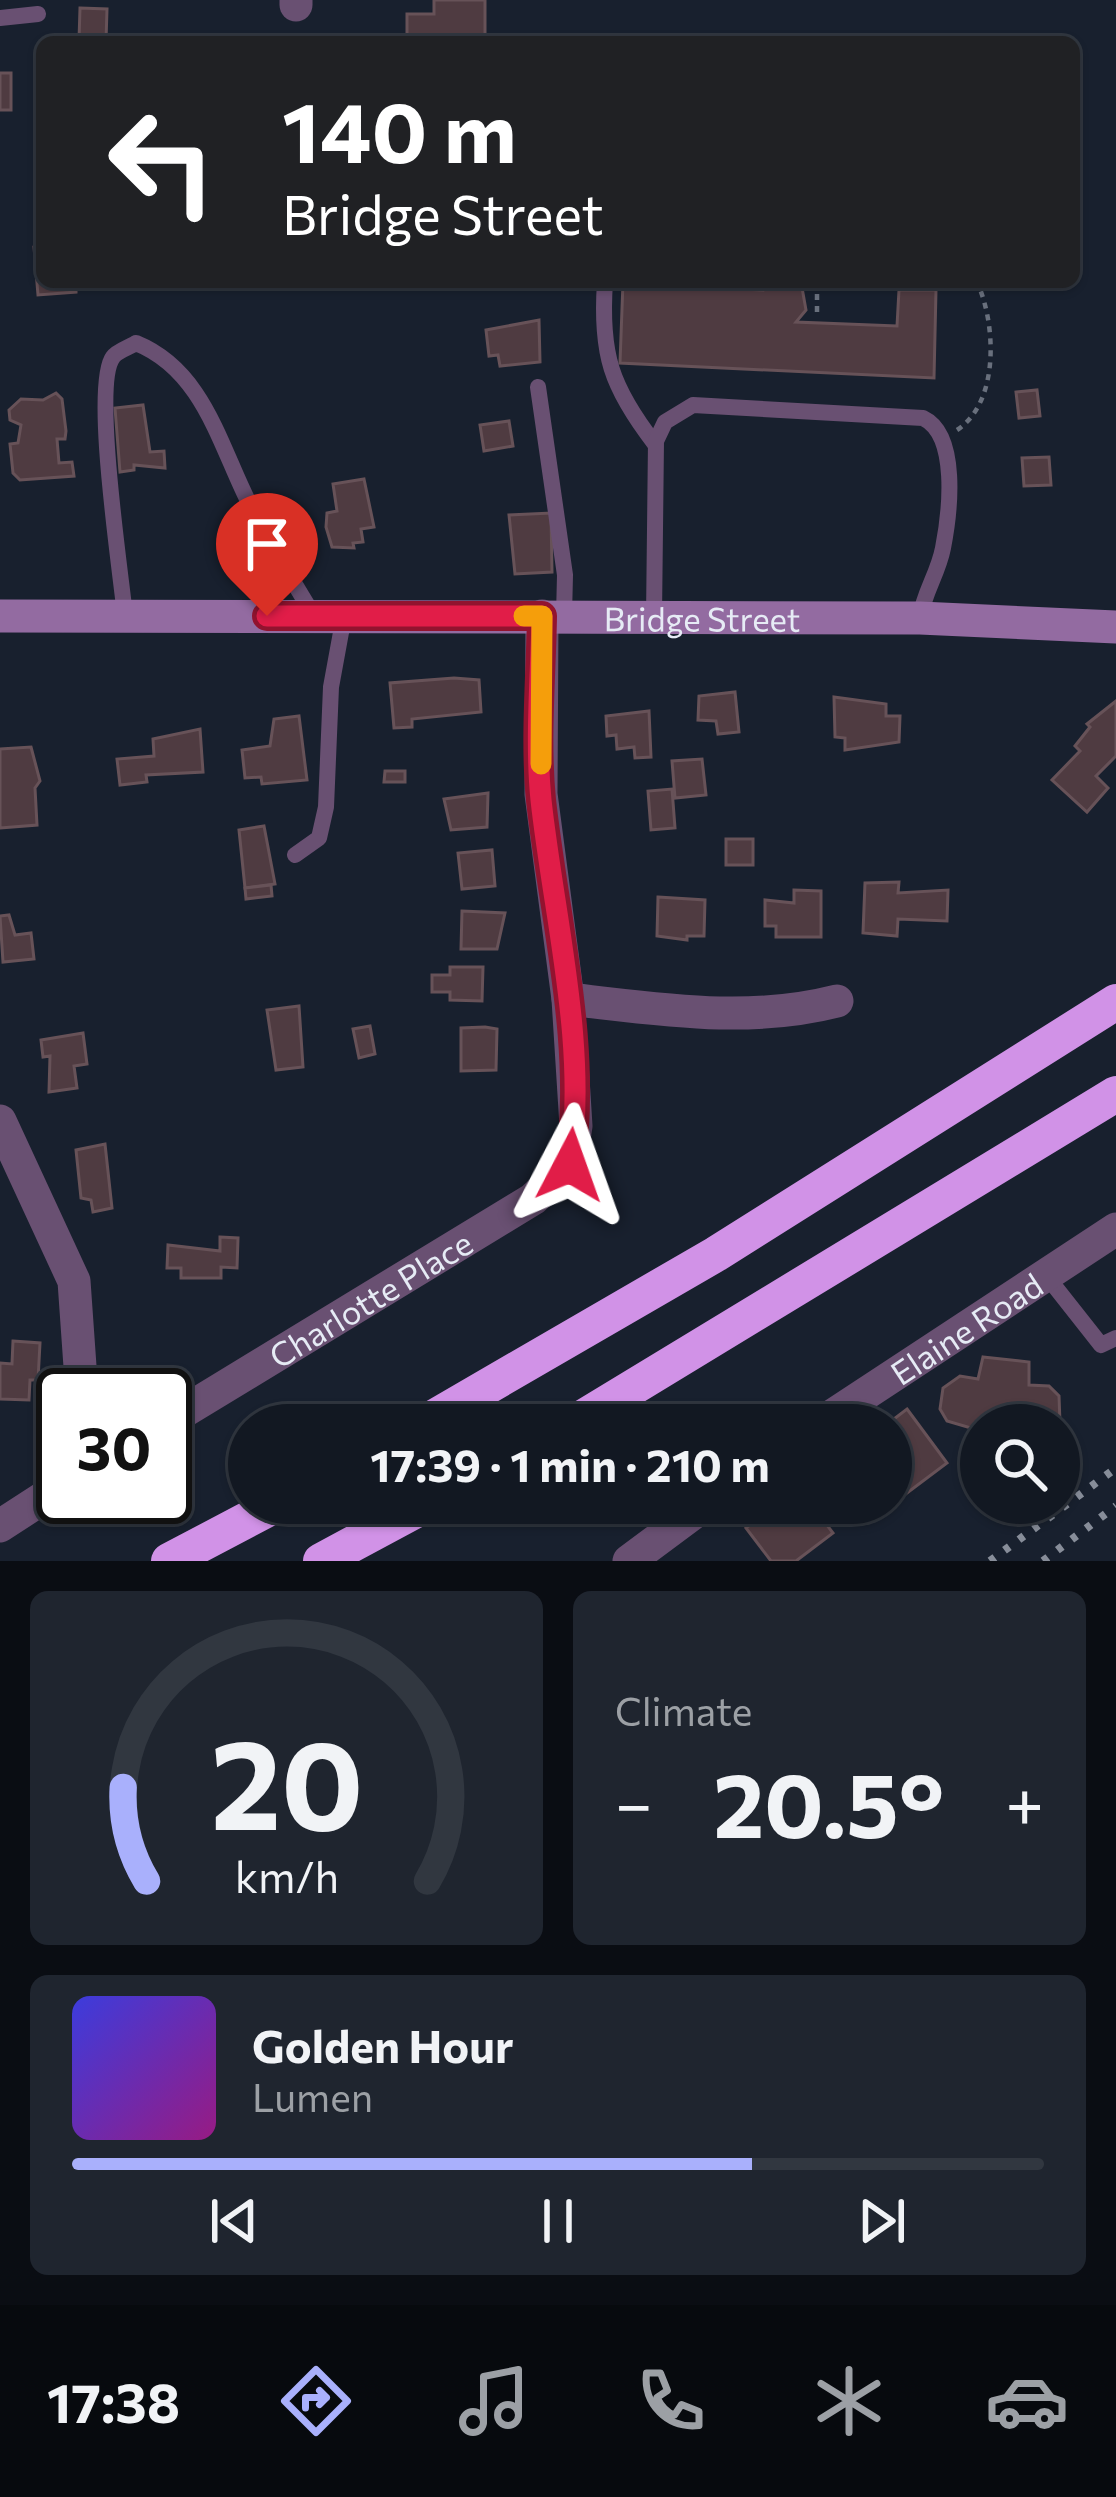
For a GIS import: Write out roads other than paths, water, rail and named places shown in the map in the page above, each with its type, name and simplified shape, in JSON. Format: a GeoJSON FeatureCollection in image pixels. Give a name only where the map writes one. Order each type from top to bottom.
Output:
{"type":"FeatureCollection","features":[{"type":"Feature","properties":{"kind":"highway"},"geometry":{"type":"LineString","coordinates":[[458,1404],[775,1218],[1116,1002]]}},
{"type":"Feature","properties":{"kind":"highway"},"geometry":{"type":"LineString","coordinates":[[606,1404],[1116,1094]]}},
{"type":"Feature","properties":{"kind":"highway"},"geometry":{"type":"LineString","coordinates":[[169,1561],[239,1524]]}},
{"type":"Feature","properties":{"kind":"highway"},"geometry":{"type":"LineString","coordinates":[[321,1561],[391,1524]]}},
{"type":"Feature","properties":{"kind":"main road","name":"Bridge Street"},"geometry":{"type":"LineString","coordinates":[[0,616],[920,618],[1116,627]]}},
{"type":"Feature","properties":{"kind":"street"},"geometry":{"type":"LineString","coordinates":[[553,616],[541,794],[568,999],[708,1015],[796,1012],[837,1001]]}},
{"type":"Feature","properties":{"kind":"street","name":"Charlotte Place"},"geometry":{"type":"LineString","coordinates":[[192,1407],[533,1199],[570,1165],[576,1126],[568,999]]}},
{"type":"Feature","properties":{"kind":"street"},"geometry":{"type":"LineString","coordinates":[[0,1120],[74,1281],[80,1368]]}},
{"type":"Feature","properties":{"kind":"street","name":"Elaine Road"},"geometry":{"type":"LineString","coordinates":[[850,1404],[1116,1229]]}},
{"type":"Feature","properties":{"kind":"street"},"geometry":{"type":"LineString","coordinates":[[0,1526],[36,1503]]}},
{"type":"Feature","properties":{"kind":"street"},"geometry":{"type":"LineString","coordinates":[[629,1561],[679,1524]]}},
{"type":"Feature","properties":{"kind":"lane"},"geometry":{"type":"LineString","coordinates":[[0,18],[38,14]]}},
{"type":"Feature","properties":{"kind":"lane"},"geometry":{"type":"LineString","coordinates":[[604,288],[601,337],[620,400],[656,444]]}},
{"type":"Feature","properties":{"kind":"lane"},"geometry":{"type":"LineString","coordinates":[[125,616],[104,416],[106,373],[113,356],[136,343],[163,354],[208,408],[246,498],[329,616],[326,807],[319,838],[295,855]]}},
{"type":"Feature","properties":{"kind":"lane"},"geometry":{"type":"LineString","coordinates":[[538,387],[565,574],[553,616]]}},
{"type":"Feature","properties":{"kind":"lane"},"geometry":{"type":"LineString","coordinates":[[653,616],[656,444],[665,422],[693,405],[923,418],[940,430],[947,443],[944,546],[924,591],[920,618]]}},
{"type":"Feature","properties":{"kind":"lane"},"geometry":{"type":"LineString","coordinates":[[1045,1274],[1101,1345],[1116,1338]]}},
{"type":"Feature","properties":{"kind":"railway"},"geometry":{"type":"LineString","coordinates":[[990,1561],[1116,1468]]}},
{"type":"Feature","properties":{"kind":"railway"},"geometry":{"type":"LineString","coordinates":[[1043,1561],[1116,1506]]}}]}
